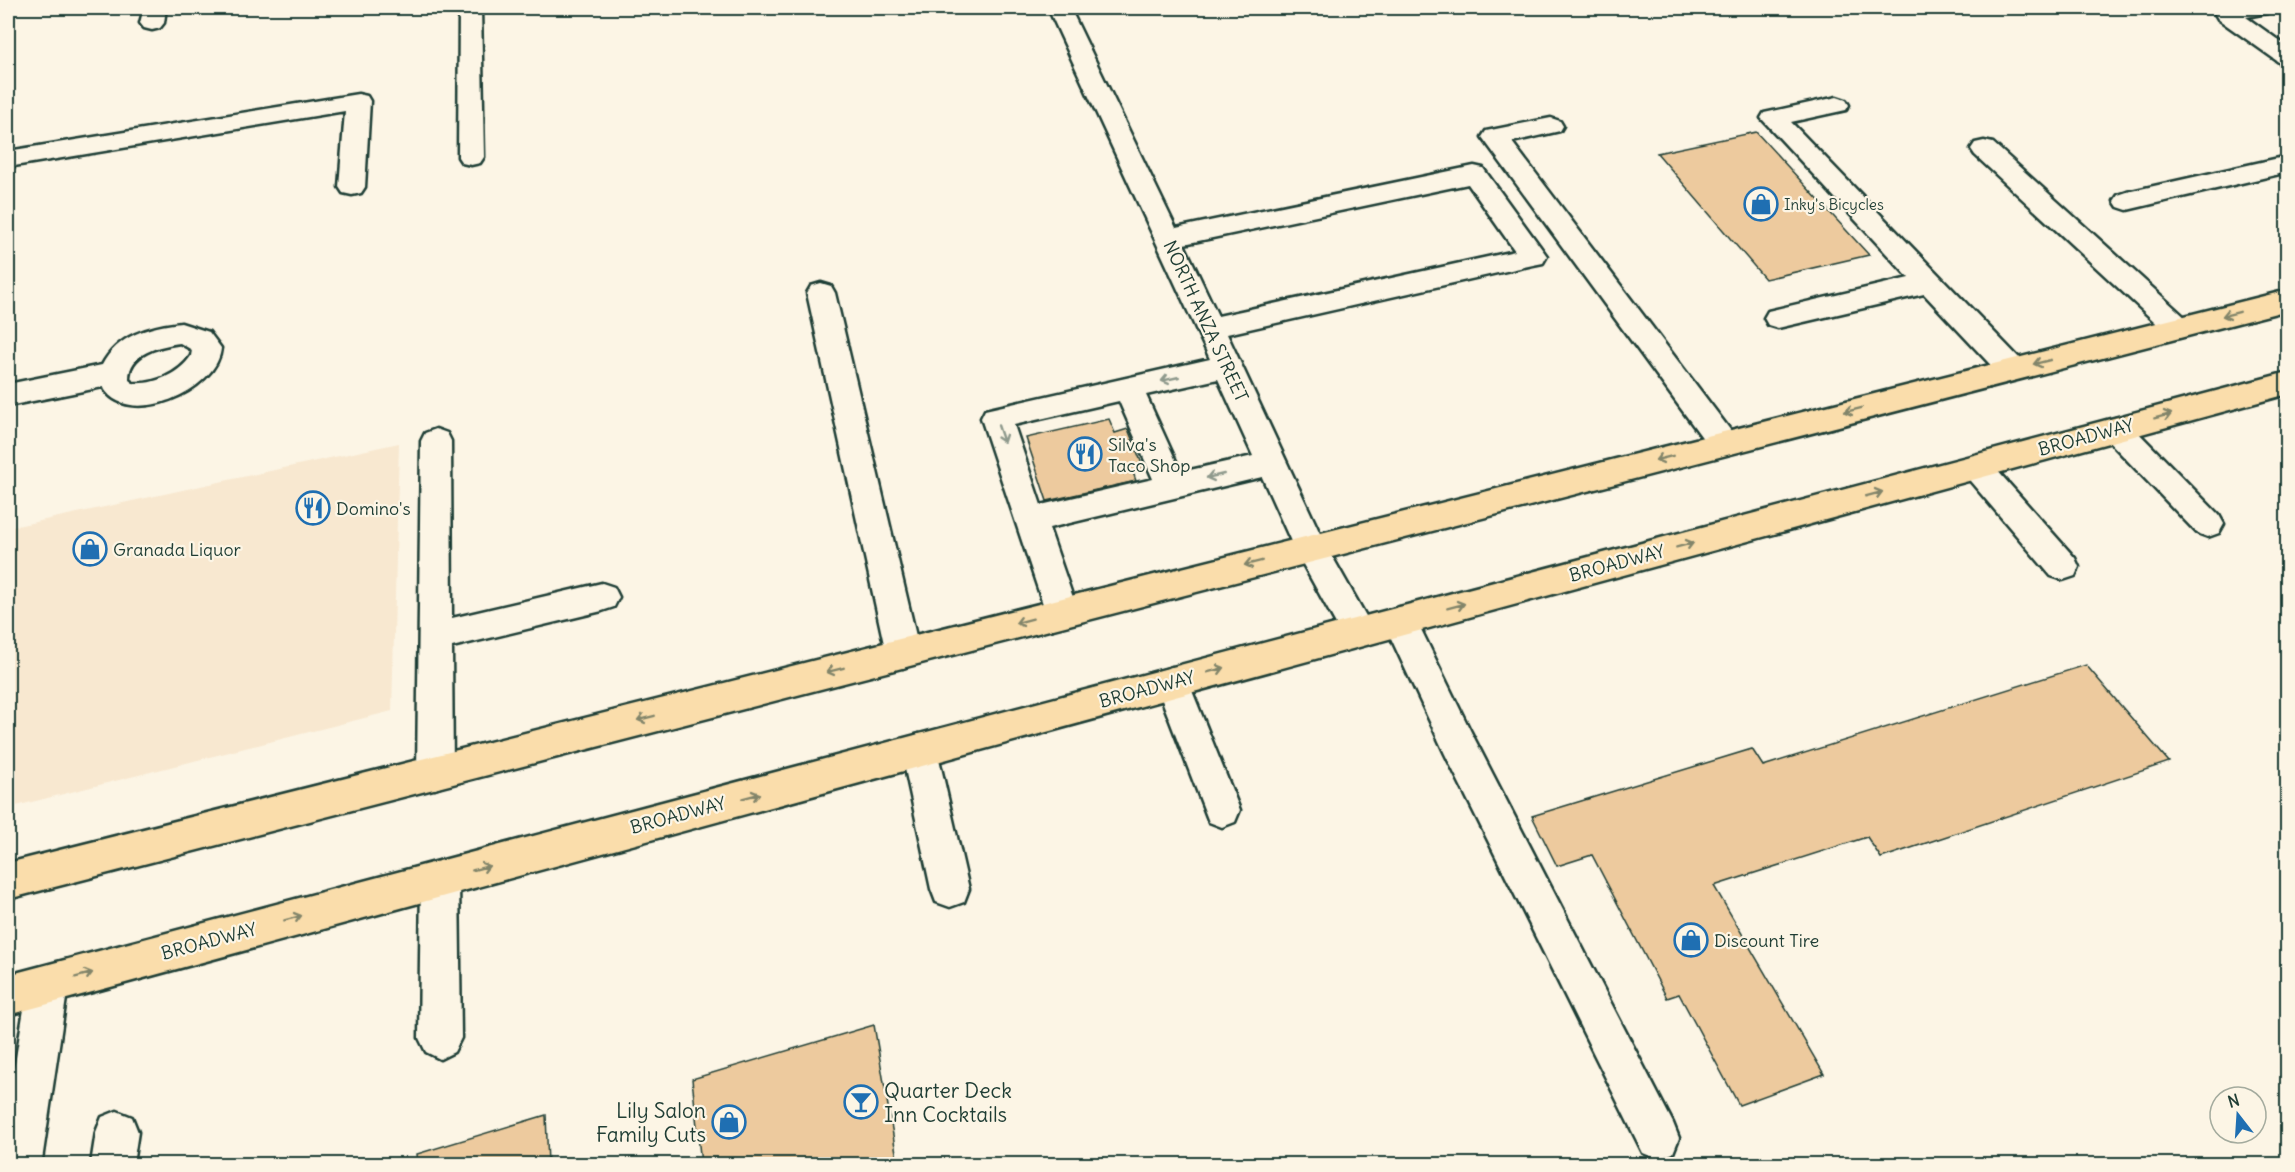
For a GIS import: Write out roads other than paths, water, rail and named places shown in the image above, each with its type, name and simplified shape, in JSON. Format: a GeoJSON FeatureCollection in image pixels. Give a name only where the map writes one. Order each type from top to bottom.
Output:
{"type":"FeatureCollection","features":[{"type":"Feature","properties":{"kind":"main road"},"geometry":{"type":"LineString","coordinates":[[8,881],[2288,300]]}},
{"type":"Feature","properties":{"kind":"main road","name":"BROADWAY"},"geometry":{"type":"LineString","coordinates":[[8,995],[2288,383]]}},
{"type":"Feature","properties":{"kind":"street"},"geometry":{"type":"LineString","coordinates":[[470,8],[471,157]]}},
{"type":"Feature","properties":{"kind":"street","name":"NORTH ANZA STREET"},"geometry":{"type":"LineString","coordinates":[[1059,8],[1210,328],[1310,549],[1358,632]]}},
{"type":"Feature","properties":{"kind":"street"},"geometry":{"type":"LineString","coordinates":[[2259,8],[2226,14],[2288,58]]}},
{"type":"Feature","properties":{"kind":"street"},"geometry":{"type":"LineString","coordinates":[[9,163],[358,101],[352,187]]}},
{"type":"Feature","properties":{"kind":"street"},"geometry":{"type":"LineString","coordinates":[[1837,105],[1773,118],[2012,369]]}},
{"type":"Feature","properties":{"kind":"street"},"geometry":{"type":"LineString","coordinates":[[1551,126],[1495,137],[1723,443]]}},
{"type":"Feature","properties":{"kind":"street"},"geometry":{"type":"LineString","coordinates":[[1984,149],[2178,327]]}},
{"type":"Feature","properties":{"kind":"street"},"geometry":{"type":"LineString","coordinates":[[2127,201],[2288,164]]}},
{"type":"Feature","properties":{"kind":"street"},"geometry":{"type":"LineString","coordinates":[[1167,239],[1474,174],[1533,256],[1210,328]]}},
{"type":"Feature","properties":{"kind":"street"},"geometry":{"type":"LineString","coordinates":[[1778,318],[1930,283]]}},
{"type":"Feature","properties":{"kind":"street"},"geometry":{"type":"LineString","coordinates":[[821,292],[903,652]]}},
{"type":"Feature","properties":{"kind":"street"},"geometry":{"type":"LineString","coordinates":[[1061,612],[996,418],[1227,366]]}},
{"type":"Feature","properties":{"kind":"street"},"geometry":{"type":"LineString","coordinates":[[8,395],[113,374]]}},
{"type":"Feature","properties":{"kind":"street"},"geometry":{"type":"LineString","coordinates":[[1128,389],[1172,486]]}},
{"type":"Feature","properties":{"kind":"street"},"geometry":{"type":"LineString","coordinates":[[2116,429],[2208,524]]}},
{"type":"Feature","properties":{"kind":"street"},"geometry":{"type":"LineString","coordinates":[[435,772],[436,441]]}},
{"type":"Feature","properties":{"kind":"street"},"geometry":{"type":"LineString","coordinates":[[1031,520],[1272,463]]}},
{"type":"Feature","properties":{"kind":"street"},"geometry":{"type":"LineString","coordinates":[[1976,467],[2063,567]]}},
{"type":"Feature","properties":{"kind":"street"},"geometry":{"type":"LineString","coordinates":[[435,637],[602,597]]}},
{"type":"Feature","properties":{"kind":"street"},"geometry":{"type":"LineString","coordinates":[[1400,621],[1458,743],[1658,1138]]}},
{"type":"Feature","properties":{"kind":"street"},"geometry":{"type":"LineString","coordinates":[[1172,682],[1222,810]]}},
{"type":"Feature","properties":{"kind":"street"},"geometry":{"type":"LineString","coordinates":[[919,750],[950,889]]}},
{"type":"Feature","properties":{"kind":"street"},"geometry":{"type":"LineString","coordinates":[[440,879],[440,1038]]}},
{"type":"Feature","properties":{"kind":"street"},"geometry":{"type":"LineString","coordinates":[[20,1160],[48,985]]}},
{"type":"Feature","properties":{"kind":"place","name":"Inky's Bicycles"},"geometry":{"type":"Point","coordinates":[1761,204]}},
{"type":"Feature","properties":{"kind":"place","name":"Silva's Taco Shop"},"geometry":{"type":"Point","coordinates":[1085,454]}},
{"type":"Feature","properties":{"kind":"place","name":"Domino's"},"geometry":{"type":"Point","coordinates":[313,508]}},
{"type":"Feature","properties":{"kind":"place","name":"Granada Liquor"},"geometry":{"type":"Point","coordinates":[90,549]}},
{"type":"Feature","properties":{"kind":"place","name":"Discount Tire"},"geometry":{"type":"Point","coordinates":[1691,940]}},
{"type":"Feature","properties":{"kind":"place","name":"Quarter Deck Inn Cocktails"},"geometry":{"type":"Point","coordinates":[861,1102]}},
{"type":"Feature","properties":{"kind":"place","name":"Lily Salon Family Cuts"},"geometry":{"type":"Point","coordinates":[729,1122]}}]}
